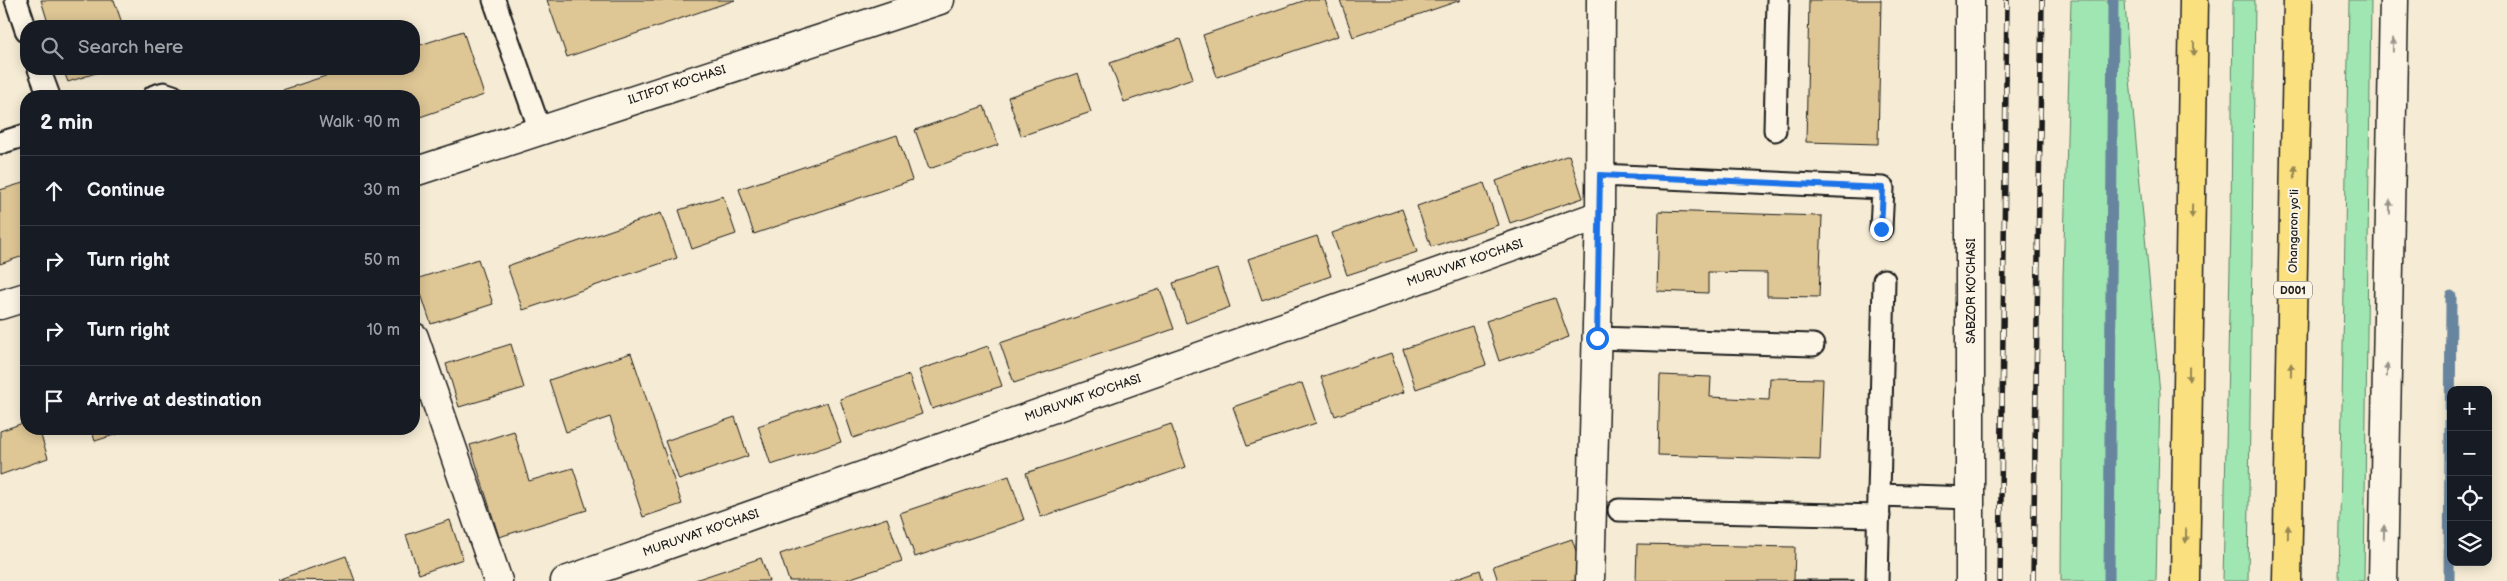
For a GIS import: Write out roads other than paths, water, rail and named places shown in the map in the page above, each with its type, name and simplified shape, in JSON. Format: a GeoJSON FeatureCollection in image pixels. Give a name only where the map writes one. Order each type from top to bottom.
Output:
{"type":"FeatureCollection","features":[{"type":"Feature","properties":{"kind":"highway"},"geometry":{"type":"LineString","coordinates":[[2185,581],[2194,0]]}},
{"type":"Feature","properties":{"kind":"highway","name":"Ohangaron yoʻli"},"geometry":{"type":"LineString","coordinates":[[2287,581],[2298,0]]}},
{"type":"Feature","properties":{"kind":"street","name":"ILTIFOT KO'CHASI"},"geometry":{"type":"LineString","coordinates":[[420,170],[940,0]]}},
{"type":"Feature","properties":{"kind":"street"},"geometry":{"type":"LineString","coordinates":[[1590,581],[1600,215],[1601,0]]}},
{"type":"Feature","properties":{"kind":"street","name":"SABZOR KO'CHASI"},"geometry":{"type":"LineString","coordinates":[[1970,0],[1970,581]]}},
{"type":"Feature","properties":{"kind":"street"},"geometry":{"type":"LineString","coordinates":[[2383,581],[2394,0]]}},
{"type":"Feature","properties":{"kind":"street","name":"MURUVVAT KO'CHASI"},"geometry":{"type":"LineString","coordinates":[[565,581],[1600,215]]}},
{"type":"Feature","properties":{"kind":"street"},"geometry":{"type":"LineString","coordinates":[[0,305],[20,299]]}},
{"type":"Feature","properties":{"kind":"street"},"geometry":{"type":"LineString","coordinates":[[420,354],[498,581]]}},
{"type":"Feature","properties":{"kind":"lane"},"geometry":{"type":"LineString","coordinates":[[16,0],[23,20]]}},
{"type":"Feature","properties":{"kind":"lane"},"geometry":{"type":"LineString","coordinates":[[494,0],[540,130]]}},
{"type":"Feature","properties":{"kind":"lane"},"geometry":{"type":"LineString","coordinates":[[1775,130],[1778,0]]}},
{"type":"Feature","properties":{"kind":"lane"},"geometry":{"type":"LineString","coordinates":[[41,75],[47,90]]}},
{"type":"Feature","properties":{"kind":"lane"},"geometry":{"type":"LineString","coordinates":[[0,143],[20,136]]}},
{"type":"Feature","properties":{"kind":"lane"},"geometry":{"type":"LineString","coordinates":[[1600,175],[1883,188],[1881,229]]}},
{"type":"Feature","properties":{"kind":"lane"},"geometry":{"type":"LineString","coordinates":[[1877,581],[1884,280]]}},
{"type":"Feature","properties":{"kind":"lane"},"geometry":{"type":"LineString","coordinates":[[1597,338],[1813,345]]}},
{"type":"Feature","properties":{"kind":"lane"},"geometry":{"type":"LineString","coordinates":[[1879,495],[1971,498]]}},
{"type":"Feature","properties":{"kind":"lane"},"geometry":{"type":"LineString","coordinates":[[1619,510],[1879,516]]}},
{"type":"Feature","properties":{"kind":"waterway"},"geometry":{"type":"LineString","coordinates":[[2109,581],[2113,0]]}},
{"type":"Feature","properties":{"kind":"waterway"},"geometry":{"type":"LineString","coordinates":[[2449,581],[2451,296]]}},
{"type":"Feature","properties":{"kind":"railway"},"geometry":{"type":"LineString","coordinates":[[2000,581],[2007,0]]}},
{"type":"Feature","properties":{"kind":"railway"},"geometry":{"type":"LineString","coordinates":[[2033,581],[2042,0]]}}]}
